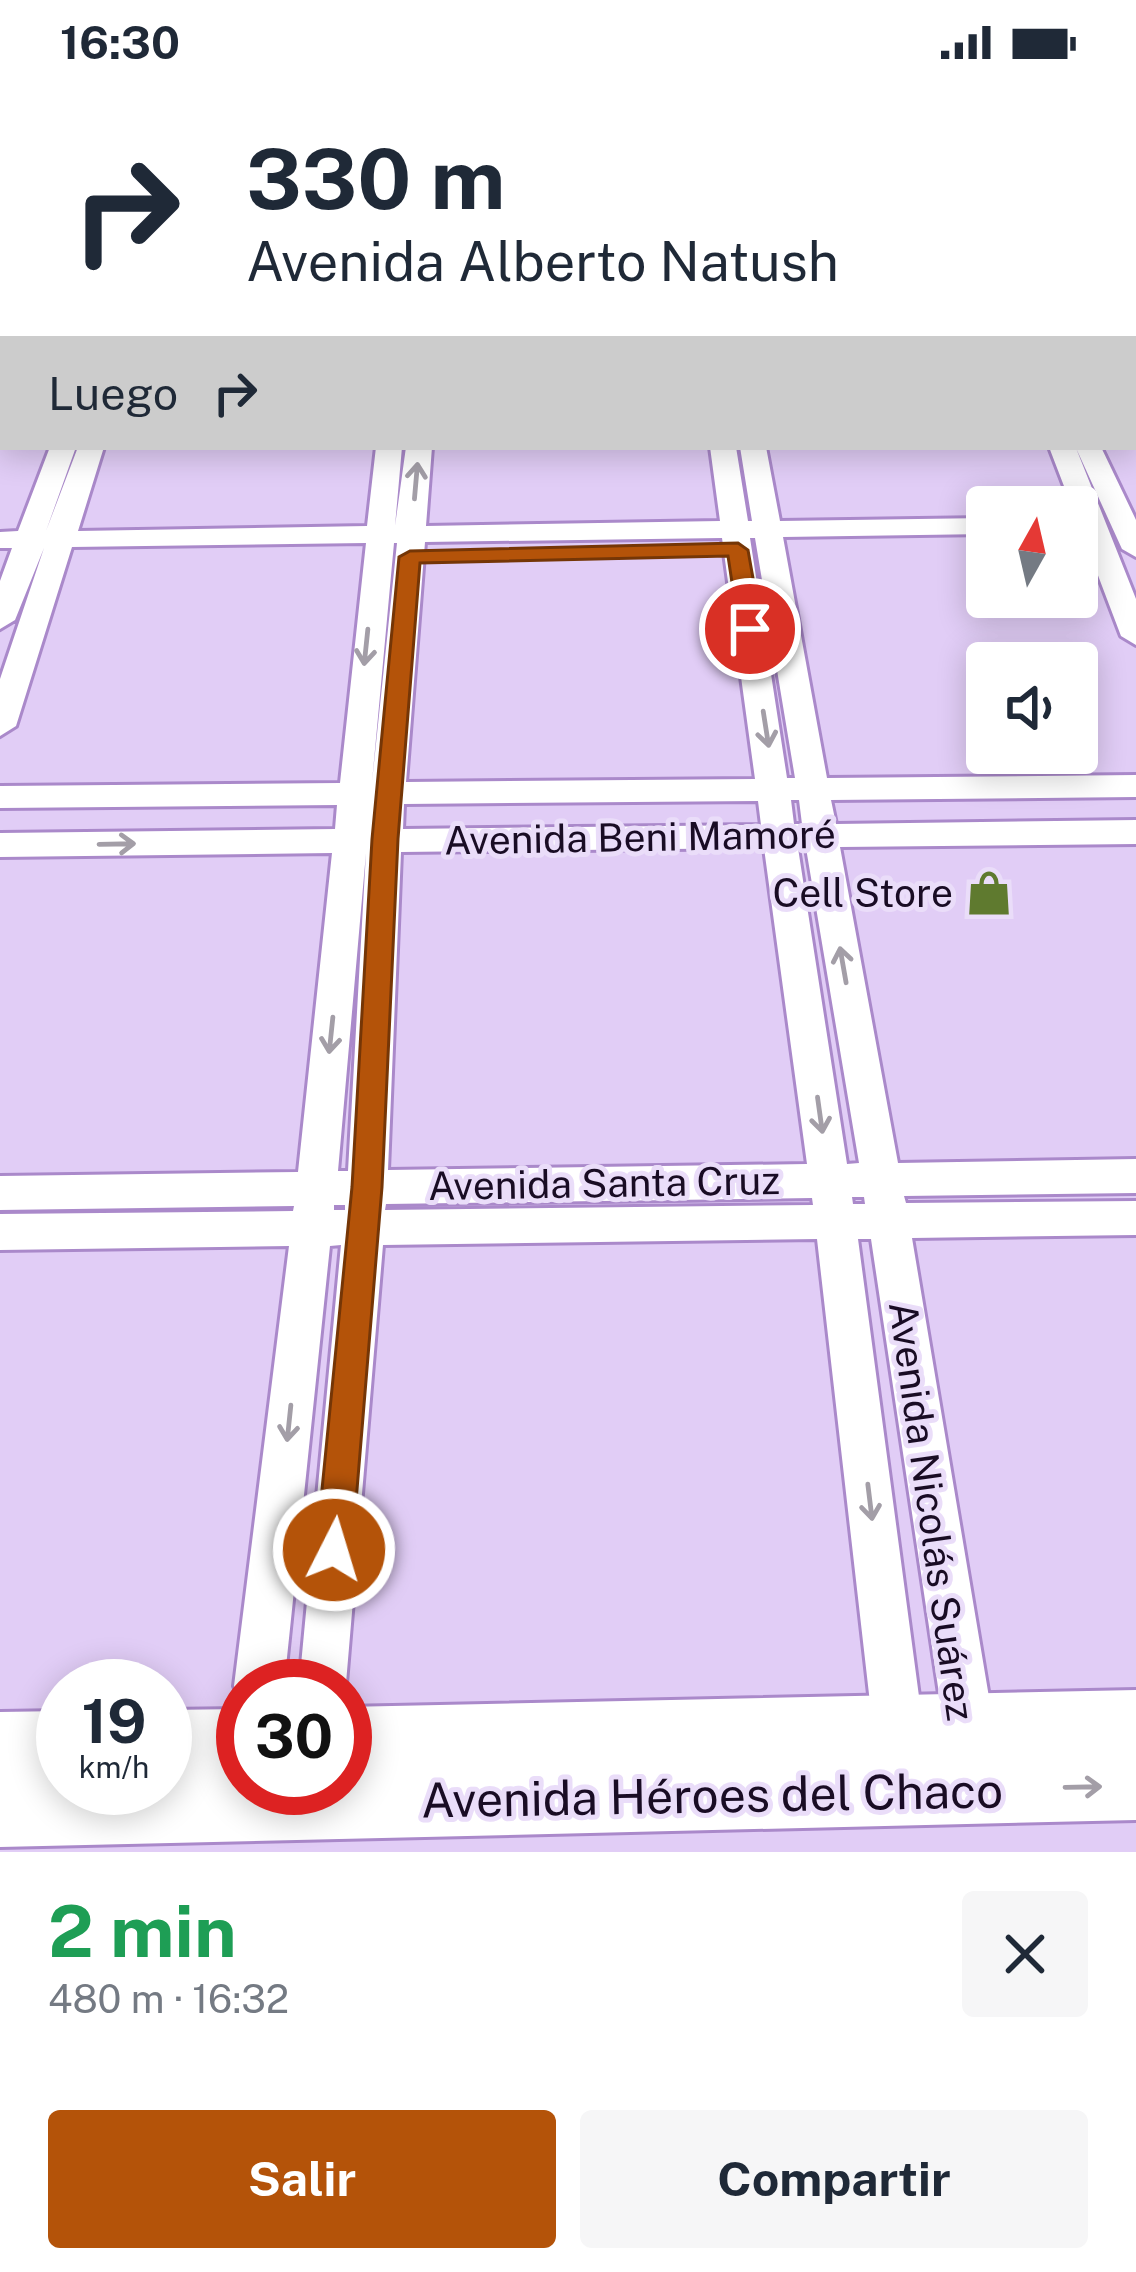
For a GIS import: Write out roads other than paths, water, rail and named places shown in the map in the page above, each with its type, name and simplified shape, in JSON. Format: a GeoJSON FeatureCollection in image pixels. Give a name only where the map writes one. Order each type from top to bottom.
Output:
{"type":"FeatureCollection","features":[{"type":"Feature","properties":{"kind":"main road","name":"Avenida Héroes del Chaco"},"geometry":{"type":"LineString","coordinates":[[372,1793],[958,1758],[1136,1724]]}},
{"type":"Feature","properties":{"kind":"main road","name":"Avenida Héroes del Chaco"},"geometry":{"type":"LineString","coordinates":[[372,1740],[898,1729],[958,1758],[1136,1786]]}},
{"type":"Feature","properties":{"kind":"main road"},"geometry":{"type":"LineString","coordinates":[[0,1746],[36,1745]]}},
{"type":"Feature","properties":{"kind":"main road","name":"Avenida Héroes del Chaco"},"geometry":{"type":"LineString","coordinates":[[0,1812],[216,1783]]}},
{"type":"Feature","properties":{"kind":"street"},"geometry":{"type":"LineString","coordinates":[[0,620],[62,450]]}},
{"type":"Feature","properties":{"kind":"street"},"geometry":{"type":"LineString","coordinates":[[0,726],[27,549],[89,450]]}},
{"type":"Feature","properties":{"kind":"street"},"geometry":{"type":"LineString","coordinates":[[326,1659],[364,1207],[368,840],[394,547],[389,450]]}},
{"type":"Feature","properties":{"kind":"street"},"geometry":{"type":"LineString","coordinates":[[394,547],[418,450]]}},
{"type":"Feature","properties":{"kind":"street","name":"Avenida Nicolás Suárez"},"geometry":{"type":"LineString","coordinates":[[724,450],[753,540],[795,788],[828,1179],[898,1729]]}},
{"type":"Feature","properties":{"kind":"street","name":"Avenida Nicolás Suárez"},"geometry":{"type":"LineString","coordinates":[[753,450],[753,540]]}},
{"type":"Feature","properties":{"kind":"street"},"geometry":{"type":"LineString","coordinates":[[1063,450],[1073,486]]}},
{"type":"Feature","properties":{"kind":"street"},"geometry":{"type":"LineString","coordinates":[[1090,450],[1134,538],[1098,536]]}},
{"type":"Feature","properties":{"kind":"street"},"geometry":{"type":"LineString","coordinates":[[27,549],[753,540],[966,527]]}},
{"type":"Feature","properties":{"kind":"street"},"geometry":{"type":"LineString","coordinates":[[753,540],[966,547]]}},
{"type":"Feature","properties":{"kind":"street"},"geometry":{"type":"LineString","coordinates":[[1098,558],[1136,636]]}},
{"type":"Feature","properties":{"kind":"street","name":"Avenida Beni Mamoré"},"geometry":{"type":"LineString","coordinates":[[0,797],[1136,786]]}},
{"type":"Feature","properties":{"kind":"street","name":"Avenida Beni Mamoré"},"geometry":{"type":"LineString","coordinates":[[0,845],[1136,832]]}},
{"type":"Feature","properties":{"kind":"street","name":"Avenida Nicolás Suárez"},"geometry":{"type":"LineString","coordinates":[[801,833],[889,1222],[958,1758]]}},
{"type":"Feature","properties":{"kind":"street"},"geometry":{"type":"LineString","coordinates":[[262,1659],[314,1208],[368,840]]}},
{"type":"Feature","properties":{"kind":"street","name":"Avenida Santa Cruz"},"geometry":{"type":"LineString","coordinates":[[0,1232],[314,1208],[828,1179],[1136,1176]]}},
{"type":"Feature","properties":{"kind":"street","name":"Avenida Santa Cruz"},"geometry":{"type":"LineString","coordinates":[[0,1193],[314,1208]]}},
{"type":"Feature","properties":{"kind":"street","name":"Avenida Santa Cruz"},"geometry":{"type":"LineString","coordinates":[[364,1207],[836,1224],[1136,1218]]}},
{"type":"Feature","properties":{"kind":"place","name":"Cell Store"},"geometry":{"type":"Point","coordinates":[989,893]}}]}
